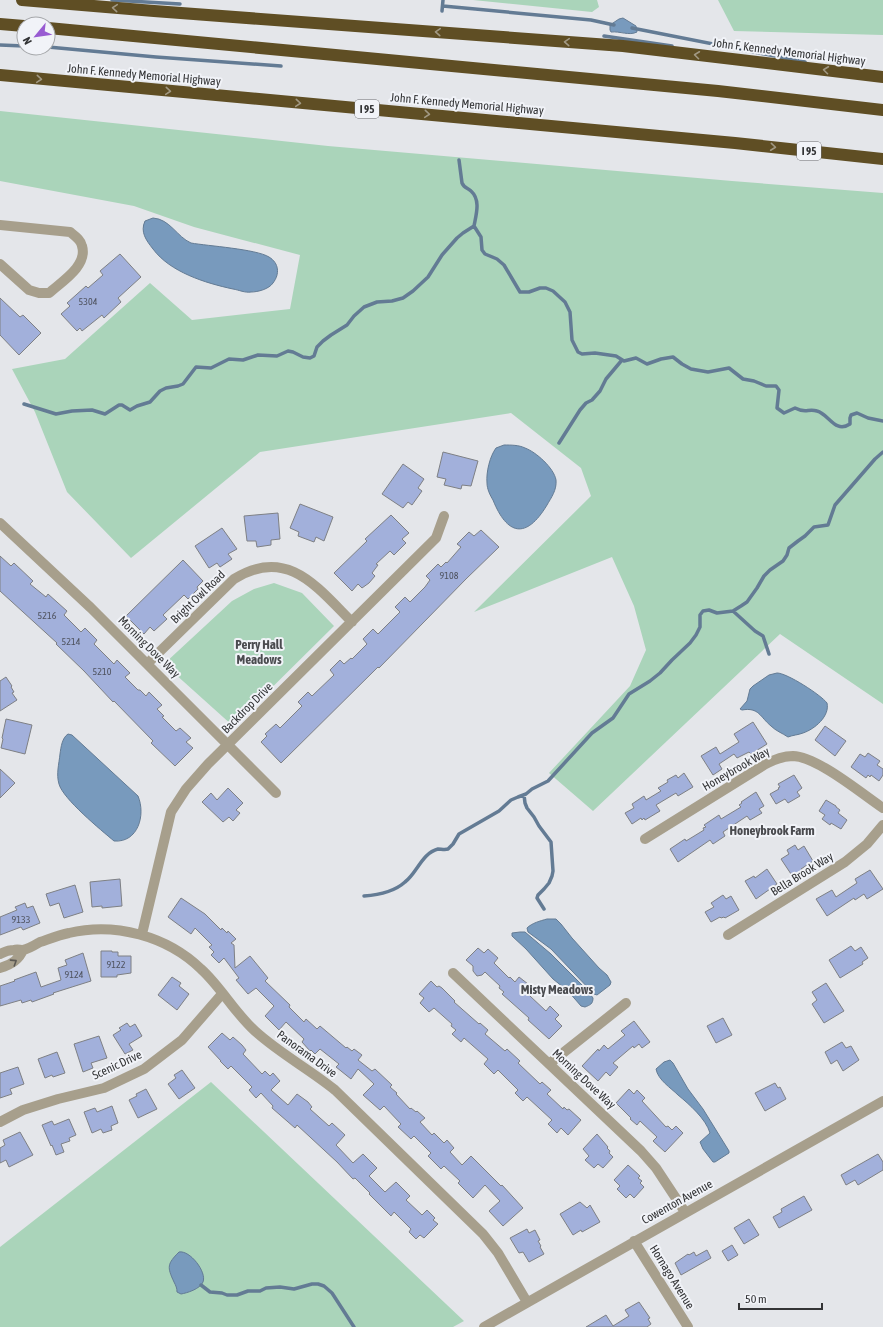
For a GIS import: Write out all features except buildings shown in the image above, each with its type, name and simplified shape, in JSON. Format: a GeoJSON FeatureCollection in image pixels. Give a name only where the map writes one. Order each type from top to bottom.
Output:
{"type":"FeatureCollection","features":[{"type":"Feature","properties":{"kind":"highway","name":"John F. Kennedy Memorial Highway"},"geometry":{"type":"LineString","coordinates":[[22,0],[623,46],[883,77]]}},
{"type":"Feature","properties":{"kind":"highway"},"geometry":{"type":"LineString","coordinates":[[0,24],[16,25]]}},
{"type":"Feature","properties":{"kind":"highway"},"geometry":{"type":"LineString","coordinates":[[56,29],[710,90],[883,110]]}},
{"type":"Feature","properties":{"kind":"highway","name":"John F. Kennedy Memorial Highway"},"geometry":{"type":"LineString","coordinates":[[0,75],[712,141],[883,159]]}},
{"type":"Feature","properties":{"kind":"street"},"geometry":{"type":"LineString","coordinates":[[0,225],[70,232],[78,239],[82,247],[82,258],[77,268],[49,293],[29,290],[0,264]]}},
{"type":"Feature","properties":{"kind":"street","name":"Backdrop Drive"},"geometry":{"type":"LineString","coordinates":[[142,934],[171,812],[186,789],[208,764],[229,745],[436,538],[444,516]]}},
{"type":"Feature","properties":{"kind":"street","name":"Morning Dove Way"},"geometry":{"type":"LineString","coordinates":[[0,523],[91,608],[276,793]]}},
{"type":"Feature","properties":{"kind":"street","name":"Bright Owl Road"},"geometry":{"type":"LineString","coordinates":[[147,664],[234,579],[254,570],[269,567],[283,568],[299,574],[313,583],[352,622]]}},
{"type":"Feature","properties":{"kind":"street","name":"Honeybrook Way"},"geometry":{"type":"LineString","coordinates":[[645,839],[764,765],[784,757],[793,756],[803,758],[823,766],[883,808]]}},
{"type":"Feature","properties":{"kind":"street","name":"Bella Brook Way"},"geometry":{"type":"LineString","coordinates":[[728,935],[845,862],[867,844],[883,825]]}},
{"type":"Feature","properties":{"kind":"street","name":"Panorama Drive"},"geometry":{"type":"LineString","coordinates":[[0,954],[14,950],[23,950],[54,937],[87,930],[123,931],[142,934],[164,943],[190,959],[201,969],[253,1029],[274,1047],[335,1090],[469,1220],[498,1253],[527,1302]]}},
{"type":"Feature","properties":{"kind":"street","name":"Panorama Drive"},"geometry":{"type":"LineString","coordinates":[[0,968],[7,966],[20,958],[23,950]]}},
{"type":"Feature","properties":{"kind":"street","name":"Morning Dove Way"},"geometry":{"type":"LineString","coordinates":[[454,973],[650,1160],[685,1212]]}},
{"type":"Feature","properties":{"kind":"street","name":"Scenic Drive"},"geometry":{"type":"LineString","coordinates":[[0,1122],[23,1110],[58,1099],[104,1088],[144,1069],[182,1040],[222,994]]}},
{"type":"Feature","properties":{"kind":"street"},"geometry":{"type":"LineString","coordinates":[[549,1064],[626,1003]]}},
{"type":"Feature","properties":{"kind":"street","name":"Cowenton Avenue"},"geometry":{"type":"LineString","coordinates":[[484,1327],[883,1101]]}},
{"type":"Feature","properties":{"kind":"street","name":"Hornago Avenue"},"geometry":{"type":"LineString","coordinates":[[634,1241],[688,1327]]}},
{"type":"Feature","properties":{"kind":"green space"},"geometry":{"type":"Polygon","coordinates":[[[473,0],[597,0],[599,7],[592,12],[473,0]]]}},
{"type":"Feature","properties":{"kind":"green space"},"geometry":{"type":"Polygon","coordinates":[[[718,0],[883,0],[883,35],[734,31],[718,0]]]}},
{"type":"Feature","properties":{"kind":"green space"},"geometry":{"type":"Polygon","coordinates":[[[0,111],[328,146],[883,193],[883,704],[780,634],[593,811],[549,773],[630,686],[646,650],[634,606],[612,557],[474,612],[591,496],[581,468],[511,413],[260,452],[131,558],[67,492],[35,412],[12,369],[65,359],[150,283],[192,320],[290,309],[300,255],[194,227],[134,206],[0,181],[0,111]]]}},
{"type":"Feature","properties":{"kind":"green space"},"geometry":{"type":"Polygon","coordinates":[[[274,583],[302,593],[334,626],[233,726],[164,664],[232,601],[254,589],[274,583]]]}},
{"type":"Feature","properties":{"kind":"green space"},"geometry":{"type":"Polygon","coordinates":[[[211,1082],[464,1321],[453,1327],[0,1327],[0,1247],[211,1082]]]}},
{"type":"Feature","properties":{"kind":"water"},"geometry":{"type":"Polygon","coordinates":[[[623,18],[636,26],[637,32],[631,34],[611,32],[610,25],[623,18]]]}},
{"type":"Feature","properties":{"kind":"water"},"geometry":{"type":"Polygon","coordinates":[[[153,218],[164,221],[191,243],[263,254],[272,259],[277,265],[277,276],[271,285],[266,288],[246,292],[222,287],[200,280],[178,270],[160,257],[146,239],[143,232],[145,221],[153,218]]]}},
{"type":"Feature","properties":{"kind":"water"},"geometry":{"type":"Polygon","coordinates":[[[504,445],[520,446],[529,450],[544,461],[555,475],[556,484],[552,497],[532,524],[524,528],[517,529],[504,520],[498,512],[488,487],[487,474],[492,455],[496,448],[504,445]]]}},
{"type":"Feature","properties":{"kind":"water"},"geometry":{"type":"Polygon","coordinates":[[[777,673],[804,685],[824,699],[827,703],[824,717],[817,725],[808,731],[788,737],[773,728],[756,711],[740,709],[747,701],[750,689],[753,686],[769,675],[777,673]]]}},
{"type":"Feature","properties":{"kind":"water"},"geometry":{"type":"Polygon","coordinates":[[[68,734],[72,735],[138,796],[141,811],[140,819],[134,833],[129,837],[114,841],[83,814],[67,798],[62,790],[58,780],[58,769],[62,743],[68,734]]]}},
{"type":"Feature","properties":{"kind":"water"},"geometry":{"type":"Polygon","coordinates":[[[547,919],[556,919],[561,924],[599,968],[607,975],[611,982],[610,985],[597,995],[594,994],[551,949],[528,932],[527,928],[529,926],[547,919]]]}},
{"type":"Feature","properties":{"kind":"water"},"geometry":{"type":"Polygon","coordinates":[[[525,932],[551,954],[588,991],[593,998],[591,1004],[585,1007],[581,1006],[568,991],[553,979],[512,936],[512,933],[525,932]]]}},
{"type":"Feature","properties":{"kind":"water"},"geometry":{"type":"Polygon","coordinates":[[[670,1060],[729,1151],[729,1153],[715,1162],[713,1162],[703,1149],[700,1142],[710,1133],[705,1122],[692,1107],[665,1084],[657,1073],[656,1069],[664,1062],[670,1060]]]}},
{"type":"Feature","properties":{"kind":"water"},"geometry":{"type":"Polygon","coordinates":[[[179,1252],[188,1254],[197,1262],[204,1278],[199,1287],[190,1292],[181,1294],[177,1292],[169,1269],[170,1263],[179,1252]]]}},
{"type":"Feature","properties":{"kind":"waterway"},"geometry":{"type":"LineString","coordinates":[[112,0],[180,4]]}},
{"type":"Feature","properties":{"kind":"waterway"},"geometry":{"type":"LineString","coordinates":[[442,11],[443,0]]}},
{"type":"Feature","properties":{"kind":"waterway"},"geometry":{"type":"LineString","coordinates":[[443,6],[591,20],[614,25]]}},
{"type":"Feature","properties":{"kind":"waterway"},"geometry":{"type":"LineString","coordinates":[[632,28],[805,62]]}},
{"type":"Feature","properties":{"kind":"waterway"},"geometry":{"type":"LineString","coordinates":[[604,36],[672,46]]}},
{"type":"Feature","properties":{"kind":"waterway"},"geometry":{"type":"LineString","coordinates":[[0,45],[16,46]]}},
{"type":"Feature","properties":{"kind":"waterway"},"geometry":{"type":"LineString","coordinates":[[56,48],[281,66]]}},
{"type":"Feature","properties":{"kind":"waterway"},"geometry":{"type":"LineString","coordinates":[[459,160],[462,183],[471,191],[476,199],[477,212],[474,226],[481,237],[482,250],[485,254],[497,259],[504,265],[520,292],[529,292],[540,288],[546,288],[553,291],[565,302],[570,312],[572,340],[578,352],[582,354],[595,353],[616,356],[624,361],[636,358],[647,364],[673,357],[691,369],[708,372],[729,368],[743,379],[754,381],[766,386],[776,386],[779,390],[777,408],[784,413],[795,408],[802,411],[817,411],[840,427],[850,424],[851,415],[857,413],[868,418],[883,421]]}},
{"type":"Feature","properties":{"kind":"waterway"},"geometry":{"type":"LineString","coordinates":[[24,404],[56,414],[72,411],[92,410],[105,414],[119,405],[122,405],[130,410],[150,402],[160,391],[166,388],[183,384],[196,367],[211,368],[229,359],[243,360],[258,355],[277,356],[288,351],[310,358],[314,356],[317,347],[323,341],[347,325],[364,307],[377,302],[392,301],[403,298],[413,291],[428,277],[442,255],[457,238],[474,226]]}},
{"type":"Feature","properties":{"kind":"waterway"},"geometry":{"type":"LineString","coordinates":[[559,443],[580,410],[600,391],[606,379],[622,360]]}},
{"type":"Feature","properties":{"kind":"waterway"},"geometry":{"type":"LineString","coordinates":[[364,896],[386,892],[401,885],[432,851],[438,849],[448,849],[459,834],[499,811],[511,800],[526,794],[532,789],[548,781],[592,733],[613,718],[629,694],[660,673],[690,643],[700,627],[700,615],[703,611],[709,610],[717,613],[733,611],[747,602],[764,576],[783,561],[789,548],[814,527],[828,525],[835,505],[875,459],[883,452]]}},
{"type":"Feature","properties":{"kind":"waterway"},"geometry":{"type":"LineString","coordinates":[[733,611],[755,631],[763,636],[769,654]]}},
{"type":"Feature","properties":{"kind":"waterway"},"geometry":{"type":"LineString","coordinates":[[524,795],[527,808],[551,842],[552,876],[549,883],[537,898],[544,909]]}},
{"type":"Feature","properties":{"kind":"waterway"},"geometry":{"type":"LineString","coordinates":[[201,1285],[210,1292],[237,1295],[248,1291],[260,1291],[266,1288],[280,1287],[294,1289],[312,1284],[318,1284],[324,1286],[332,1293],[354,1327]]}},
{"type":"Feature","properties":{"kind":"district","name":"Perry Hall Meadows"},"geometry":{"type":"Point","coordinates":[259,652]}},
{"type":"Feature","properties":{"kind":"district","name":"Honeybrook Farm"},"geometry":{"type":"Point","coordinates":[772,830]}},
{"type":"Feature","properties":{"kind":"district","name":"Misty Meadows"},"geometry":{"type":"Point","coordinates":[557,989]}}]}
